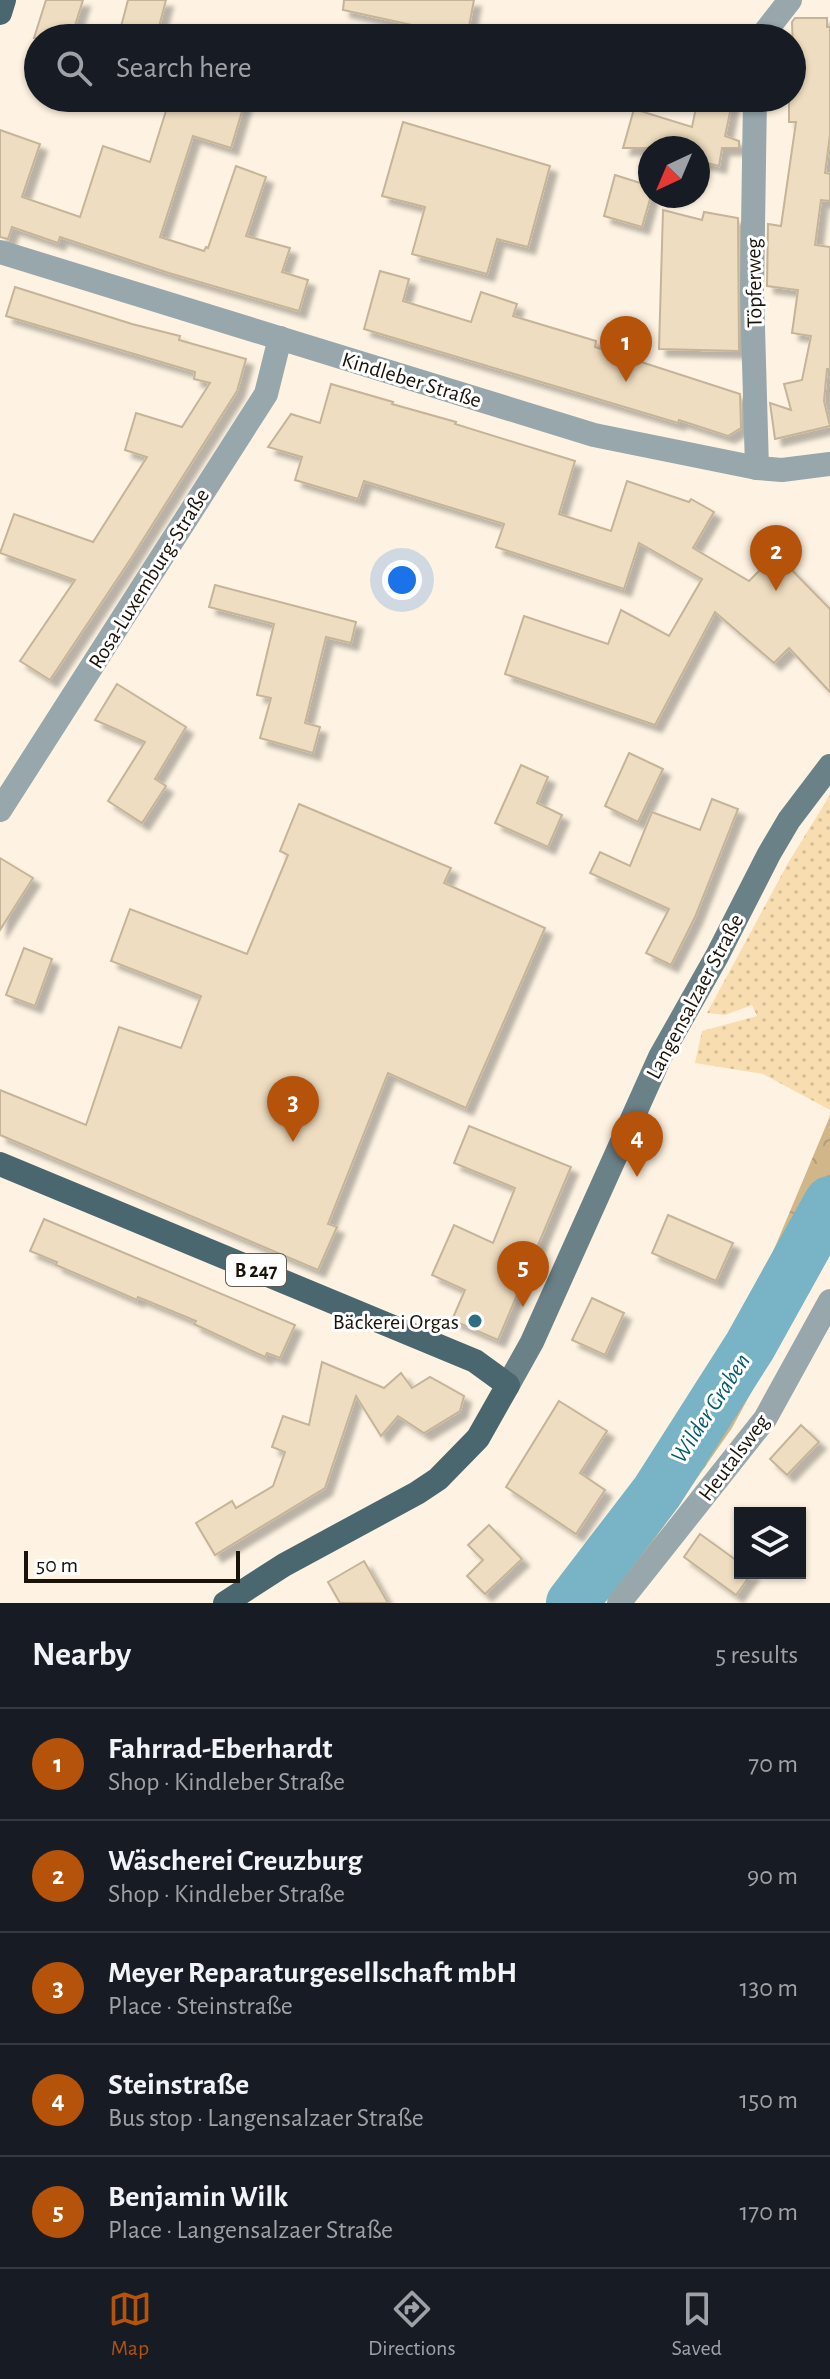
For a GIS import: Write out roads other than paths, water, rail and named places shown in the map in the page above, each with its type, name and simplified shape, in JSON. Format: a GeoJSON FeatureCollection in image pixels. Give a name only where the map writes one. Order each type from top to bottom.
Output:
{"type":"FeatureCollection","features":[{"type":"Feature","properties":{"kind":"main road"},"geometry":{"type":"LineString","coordinates":[[0,13],[4,0]]}},
{"type":"Feature","properties":{"kind":"main road","name":"B 247"},"geometry":{"type":"LineString","coordinates":[[0,1164],[475,1361],[508,1385]]}},
{"type":"Feature","properties":{"kind":"main road","name":"Langensalzaer Straße"},"geometry":{"type":"LineString","coordinates":[[225,1603],[284,1565],[438,1479],[478,1438],[508,1385]]}},
{"type":"Feature","properties":{"kind":"street"},"geometry":{"type":"LineString","coordinates":[[771,24],[790,0]]}},
{"type":"Feature","properties":{"kind":"street","name":"Töpferweg"},"geometry":{"type":"LineString","coordinates":[[755,112],[752,292],[757,468]]}},
{"type":"Feature","properties":{"kind":"street","name":"Kindleber Straße"},"geometry":{"type":"LineString","coordinates":[[0,252],[594,435],[757,468],[782,470],[830,464]]}},
{"type":"Feature","properties":{"kind":"street","name":"Rosa-Luxemburg-Straße"},"geometry":{"type":"LineString","coordinates":[[0,810],[266,394],[280,338]]}},
{"type":"Feature","properties":{"kind":"street","name":"Langensalzaer Straße"},"geometry":{"type":"LineString","coordinates":[[508,1385],[532,1342],[660,1057],[717,956],[769,854],[789,820],[830,766]]}},
{"type":"Feature","properties":{"kind":"street","name":"Heutalsweg"},"geometry":{"type":"LineString","coordinates":[[619,1603],[765,1419],[830,1301]]}},
{"type":"Feature","properties":{"kind":"waterway","name":"Wilder Graben"},"geometry":{"type":"LineString","coordinates":[[572,1603],[657,1492],[750,1346],[830,1202]]}},
{"type":"Feature","properties":{"kind":"place","name":"Fahrrad-Eberhardt"},"geometry":{"type":"Point","coordinates":[626,382]}},
{"type":"Feature","properties":{"kind":"place","name":"Wäscherei Creuzburg"},"geometry":{"type":"Point","coordinates":[776,591]}},
{"type":"Feature","properties":{"kind":"place","name":"Meyer Reparaturgesellschaft mbH"},"geometry":{"type":"Point","coordinates":[293,1142]}},
{"type":"Feature","properties":{"kind":"place","name":"Steinstraße"},"geometry":{"type":"Point","coordinates":[637,1177]}},
{"type":"Feature","properties":{"kind":"place","name":"Benjamin Wilk"},"geometry":{"type":"Point","coordinates":[523,1307]}},
{"type":"Feature","properties":{"kind":"place","name":"Bäckerei Orgas"},"geometry":{"type":"Point","coordinates":[475,1321]}}]}
